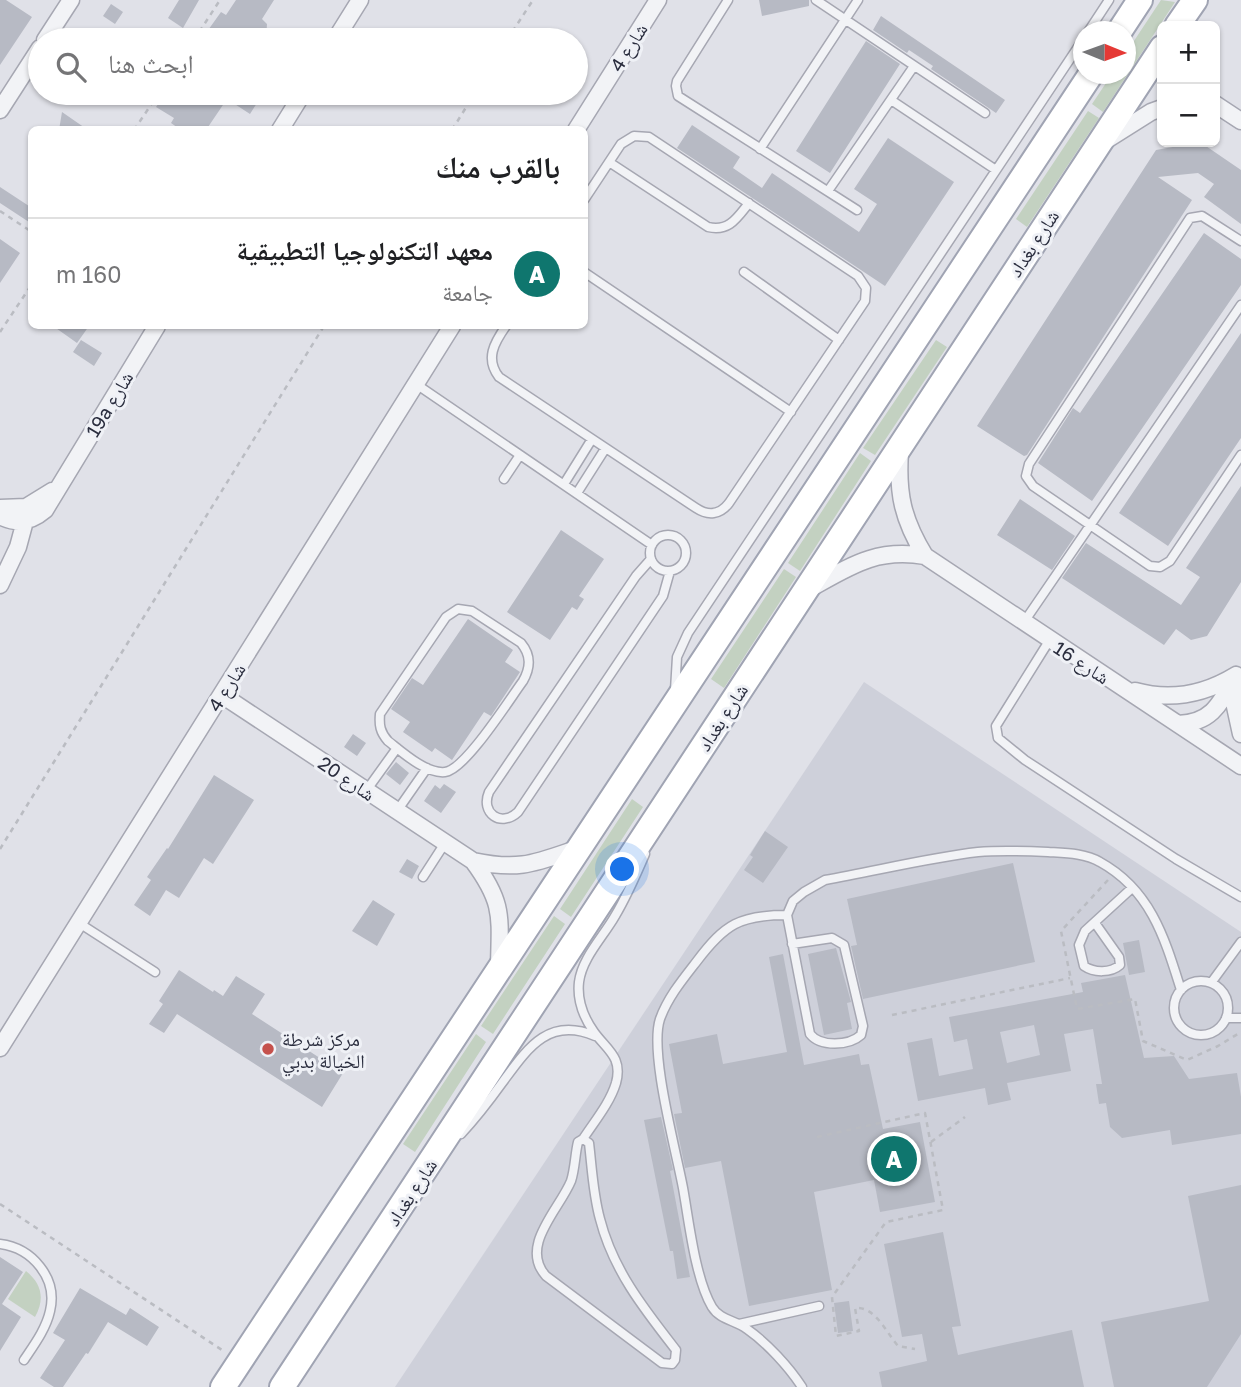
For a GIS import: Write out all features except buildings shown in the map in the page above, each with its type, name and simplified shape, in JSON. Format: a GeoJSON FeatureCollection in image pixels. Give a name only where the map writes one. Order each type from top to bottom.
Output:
{"type":"FeatureCollection","features":[{"type":"Feature","properties":{"kind":"main road"},"geometry":{"type":"LineString","coordinates":[[1126,21],[1140,0]]}},
{"type":"Feature","properties":{"kind":"main road","name":"شارع بغداد"},"geometry":{"type":"LineString","coordinates":[[282,1387],[1157,55]]}},
{"type":"Feature","properties":{"kind":"main road"},"geometry":{"type":"LineString","coordinates":[[223,1387],[1084,84]]}},
{"type":"Feature","properties":{"kind":"main road"},"geometry":{"type":"LineString","coordinates":[[289,1387],[305,1352]]}},
{"type":"Feature","properties":{"kind":"street"},"geometry":{"type":"LineString","coordinates":[[53,28],[71,0]]}},
{"type":"Feature","properties":{"kind":"street"},"geometry":{"type":"LineString","coordinates":[[342,28],[360,0]]}},
{"type":"Feature","properties":{"kind":"street","name":"شارع 4"},"geometry":{"type":"LineString","coordinates":[[579,126],[658,0]]}},
{"type":"Feature","properties":{"kind":"street"},"geometry":{"type":"LineString","coordinates":[[0,110],[28,67]]}},
{"type":"Feature","properties":{"kind":"street"},"geometry":{"type":"LineString","coordinates":[[282,126],[296,105]]}},
{"type":"Feature","properties":{"kind":"street"},"geometry":{"type":"LineString","coordinates":[[1220,107],[1241,121]]}},
{"type":"Feature","properties":{"kind":"street"},"geometry":{"type":"LineString","coordinates":[[1096,146],[1157,110]]}},
{"type":"Feature","properties":{"kind":"street","name":"19a شارع"},"geometry":{"type":"LineString","coordinates":[[25,521],[45,510],[155,329]]}},
{"type":"Feature","properties":{"kind":"street","name":"شارع 4"},"geometry":{"type":"LineString","coordinates":[[0,1048],[450,329]]}},
{"type":"Feature","properties":{"kind":"street","name":"شارع 16"},"geometry":{"type":"LineString","coordinates":[[900,448],[900,491],[904,512],[910,533],[925,556],[1049,641],[1241,766]]}},
{"type":"Feature","properties":{"kind":"street"},"geometry":{"type":"LineString","coordinates":[[0,508],[15,509],[37,503],[62,482]]}},
{"type":"Feature","properties":{"kind":"street"},"geometry":{"type":"LineString","coordinates":[[0,516],[14,522],[25,521],[18,548],[0,585]]}},
{"type":"Feature","properties":{"kind":"street","name":"شارع 16"},"geometry":{"type":"LineString","coordinates":[[805,592],[867,558],[886,553],[925,556]]}},
{"type":"Feature","properties":{"kind":"street"},"geometry":{"type":"LineString","coordinates":[[1123,688],[1157,696],[1185,695],[1212,688],[1239,671]]}},
{"type":"Feature","properties":{"kind":"street"},"geometry":{"type":"LineString","coordinates":[[1178,724],[1200,721],[1209,715],[1217,708],[1239,671]]}},
{"type":"Feature","properties":{"kind":"street"},"geometry":{"type":"LineString","coordinates":[[1239,671],[1234,702],[1241,734]]}},
{"type":"Feature","properties":{"kind":"street","name":"شارع 20"},"geometry":{"type":"LineString","coordinates":[[222,695],[473,861],[498,866],[522,866],[581,847]]}},
{"type":"Feature","properties":{"kind":"street","name":"شارع 20"},"geometry":{"type":"LineString","coordinates":[[473,861],[491,886],[498,906],[499,972]]}},
{"type":"Feature","properties":{"kind":"lane"},"geometry":{"type":"LineString","coordinates":[[728,0],[677,80],[676,91],[682,100],[857,210]]}},
{"type":"Feature","properties":{"kind":"lane"},"geometry":{"type":"LineString","coordinates":[[816,0],[985,114]]}},
{"type":"Feature","properties":{"kind":"lane"},"geometry":{"type":"LineString","coordinates":[[760,149],[858,0]]}},
{"type":"Feature","properties":{"kind":"lane"},"geometry":{"type":"LineString","coordinates":[[1095,21],[1109,0]]}},
{"type":"Feature","properties":{"kind":"lane"},"geometry":{"type":"LineString","coordinates":[[674,707],[677,657],[688,633],[1073,53]]}},
{"type":"Feature","properties":{"kind":"lane"},"geometry":{"type":"LineString","coordinates":[[828,191],[914,66]]}},
{"type":"Feature","properties":{"kind":"lane"},"geometry":{"type":"LineString","coordinates":[[891,100],[996,170]]}},
{"type":"Feature","properties":{"kind":"lane"},"geometry":{"type":"LineString","coordinates":[[504,329],[492,351],[491,359],[499,377],[701,512],[715,513],[721,512],[729,503],[865,300],[866,288],[858,276],[649,137],[634,136],[627,139],[608,162],[588,194]]}},
{"type":"Feature","properties":{"kind":"lane"},"geometry":{"type":"LineString","coordinates":[[608,162],[708,227],[719,229],[732,224],[749,203]]}},
{"type":"Feature","properties":{"kind":"lane"},"geometry":{"type":"LineString","coordinates":[[1241,241],[1202,216],[1190,218],[1029,464],[1026,476],[1032,486],[1155,567],[1166,565],[1241,455]]}},
{"type":"Feature","properties":{"kind":"lane"},"geometry":{"type":"LineString","coordinates":[[744,272],[839,340]]}},
{"type":"Feature","properties":{"kind":"lane"},"geometry":{"type":"LineString","coordinates":[[588,275],[791,412]]}},
{"type":"Feature","properties":{"kind":"lane"},"geometry":{"type":"LineString","coordinates":[[1024,622],[1241,304]]}},
{"type":"Feature","properties":{"kind":"lane"},"geometry":{"type":"LineString","coordinates":[[416,384],[652,545]]}},
{"type":"Feature","properties":{"kind":"lane"},"geometry":{"type":"LineString","coordinates":[[564,484],[592,439]]}},
{"type":"Feature","properties":{"kind":"lane"},"geometry":{"type":"LineString","coordinates":[[577,493],[605,449]]}},
{"type":"Feature","properties":{"kind":"lane"},"geometry":{"type":"LineString","coordinates":[[504,479],[520,455]]}},
{"type":"Feature","properties":{"kind":"lane"},"geometry":{"type":"LineString","coordinates":[[651,559],[663,570],[678,568],[684,562],[685,546],[680,539],[665,535],[652,545],[651,559],[636,576],[489,792],[486,807],[497,819],[505,820],[518,812],[663,596],[670,571]]}},
{"type":"Feature","properties":{"kind":"lane"},"geometry":{"type":"LineString","coordinates":[[458,609],[472,611],[521,643],[527,650],[528,673],[463,763],[446,772],[428,768],[397,748],[382,735],[380,714],[446,617],[458,609]]}},
{"type":"Feature","properties":{"kind":"lane"},"geometry":{"type":"LineString","coordinates":[[1049,641],[996,726],[998,738],[1025,760],[1176,859],[1241,897]]}},
{"type":"Feature","properties":{"kind":"lane"},"geometry":{"type":"LineString","coordinates":[[366,790],[397,748]]}},
{"type":"Feature","properties":{"kind":"lane"},"geometry":{"type":"LineString","coordinates":[[397,812],[428,768]]}},
{"type":"Feature","properties":{"kind":"lane"},"geometry":{"type":"LineString","coordinates":[[583,1139],[589,1143],[595,1195],[606,1240],[625,1282],[676,1350],[677,1356],[671,1364],[662,1363],[546,1276],[536,1261],[537,1244],[572,1179],[578,1142],[583,1139],[613,1091],[617,1077],[614,1055],[587,1021],[579,994],[580,976],[627,895],[660,812]]}},
{"type":"Feature","properties":{"kind":"lane"},"geometry":{"type":"LineString","coordinates":[[422,877],[445,843]]}},
{"type":"Feature","properties":{"kind":"lane"},"geometry":{"type":"LineString","coordinates":[[792,944],[832,938],[844,945],[863,1026],[858,1039],[823,1043],[812,1038],[792,944],[787,915],[799,897],[825,880],[977,852],[1071,854],[1100,862],[1115,872],[1147,906],[1162,930],[1181,990]]}},
{"type":"Feature","properties":{"kind":"lane"},"geometry":{"type":"LineString","coordinates":[[1095,923],[1119,957],[1120,964],[1114,970],[1094,971],[1084,966],[1080,940],[1085,931],[1132,888]]}},
{"type":"Feature","properties":{"kind":"lane"},"geometry":{"type":"LineString","coordinates":[[787,915],[754,916],[738,922],[715,937],[669,1000],[657,1037],[658,1060],[704,1286],[712,1307],[718,1314],[739,1324],[762,1342],[802,1387]]}},
{"type":"Feature","properties":{"kind":"lane"},"geometry":{"type":"LineString","coordinates":[[79,923],[155,972]]}},
{"type":"Feature","properties":{"kind":"lane"},"geometry":{"type":"LineString","coordinates":[[1211,983],[1241,942]]}},
{"type":"Feature","properties":{"kind":"lane"},"geometry":{"type":"LineString","coordinates":[[1200,981],[1211,983],[1224,993],[1227,1001],[1226,1018],[1220,1027],[1210,1033],[1198,1035],[1187,1031],[1179,1023],[1175,1001],[1181,990],[1189,984],[1200,981]]}},
{"type":"Feature","properties":{"kind":"lane"},"geometry":{"type":"LineString","coordinates":[[1226,1018],[1241,1018]]}},
{"type":"Feature","properties":{"kind":"lane"},"geometry":{"type":"LineString","coordinates":[[431,1162],[471,1123],[535,1042],[551,1033],[566,1030],[583,1031],[598,1037]]}},
{"type":"Feature","properties":{"kind":"lane"},"geometry":{"type":"LineString","coordinates":[[0,1244],[35,1260],[45,1272],[51,1286],[50,1314],[24,1360]]}},
{"type":"Feature","properties":{"kind":"lane"},"geometry":{"type":"LineString","coordinates":[[739,1324],[819,1306]]}},
{"type":"Feature","properties":{"kind":"path"},"geometry":{"type":"LineString","coordinates":[[202,28],[220,0]]}},
{"type":"Feature","properties":{"kind":"path"},"geometry":{"type":"LineString","coordinates":[[516,28],[533,0]]}},
{"type":"Feature","properties":{"kind":"path"},"geometry":{"type":"LineString","coordinates":[[137,126],[151,105]]}},
{"type":"Feature","properties":{"kind":"path"},"geometry":{"type":"LineString","coordinates":[[454,126],[468,105]]}},
{"type":"Feature","properties":{"kind":"path"},"geometry":{"type":"LineString","coordinates":[[0,211],[28,229]]}},
{"type":"Feature","properties":{"kind":"path"},"geometry":{"type":"LineString","coordinates":[[0,332],[28,290]]}},
{"type":"Feature","properties":{"kind":"path"},"geometry":{"type":"LineString","coordinates":[[0,849],[322,329]]}},
{"type":"Feature","properties":{"kind":"path"},"geometry":{"type":"LineString","coordinates":[[1115,872],[1061,931],[1077,1009],[1135,999],[1143,1041],[1187,1060],[1241,1032]]}},
{"type":"Feature","properties":{"kind":"path"},"geometry":{"type":"LineString","coordinates":[[892,1015],[1070,978]]}},
{"type":"Feature","properties":{"kind":"path"},"geometry":{"type":"LineString","coordinates":[[817,1138],[925,1113],[943,1210],[886,1222],[832,1297],[836,1336],[859,1331],[855,1308],[860,1307],[869,1309],[898,1346],[915,1349]]}},
{"type":"Feature","properties":{"kind":"path"},"geometry":{"type":"LineString","coordinates":[[931,1142],[965,1117]]}},
{"type":"Feature","properties":{"kind":"path"},"geometry":{"type":"LineString","coordinates":[[0,1204],[240,1362]]}},
{"type":"Feature","properties":{"kind":"shaded area"},"geometry":{"type":"Polygon","coordinates":[[[864,682],[1241,932],[1241,1387],[395,1387],[864,682]]]}},
{"type":"Feature","properties":{"kind":"green space"},"geometry":{"type":"Polygon","coordinates":[[[1161,0],[1175,2],[1163,21],[1157,21],[1157,30],[1136,62],[1136,38],[1161,0]]]}},
{"type":"Feature","properties":{"kind":"green space"},"geometry":{"type":"Polygon","coordinates":[[[1105,84],[1121,84],[1103,112],[1092,104],[1105,84]]]}},
{"type":"Feature","properties":{"kind":"green space"},"geometry":{"type":"Polygon","coordinates":[[[1088,111],[1099,118],[1027,227],[1016,219],[1088,111]]]}},
{"type":"Feature","properties":{"kind":"green space"},"geometry":{"type":"Polygon","coordinates":[[[936,340],[947,347],[875,455],[863,448],[936,340]]]}},
{"type":"Feature","properties":{"kind":"green space"},"geometry":{"type":"Polygon","coordinates":[[[860,453],[871,461],[800,571],[788,563],[860,453]]]}},
{"type":"Feature","properties":{"kind":"green space"},"geometry":{"type":"Polygon","coordinates":[[[784,569],[796,577],[724,688],[711,679],[784,569]]]}},
{"type":"Feature","properties":{"kind":"green space"},"geometry":{"type":"Polygon","coordinates":[[[632,799],[643,807],[571,917],[560,909],[632,799]]]}},
{"type":"Feature","properties":{"kind":"green space"},"geometry":{"type":"Polygon","coordinates":[[[554,916],[565,924],[493,1034],[481,1026],[554,916]]]}},
{"type":"Feature","properties":{"kind":"green space"},"geometry":{"type":"Polygon","coordinates":[[[476,1034],[486,1042],[415,1152],[403,1144],[476,1034]]]}},
{"type":"Feature","properties":{"kind":"green space"},"geometry":{"type":"Polygon","coordinates":[[[26,1271],[36,1281],[40,1292],[40,1304],[35,1317],[8,1299],[26,1271]]]}},
{"type":"Feature","properties":{"kind":"place","name":"مركز شرطة الخيالة بدبي"},"geometry":{"type":"Point","coordinates":[268,1049]}},
{"type":"Feature","properties":{"kind":"place","name":"معهد التكنولوجيا التطبيقية"},"geometry":{"type":"Point","coordinates":[894,1159]}}]}
